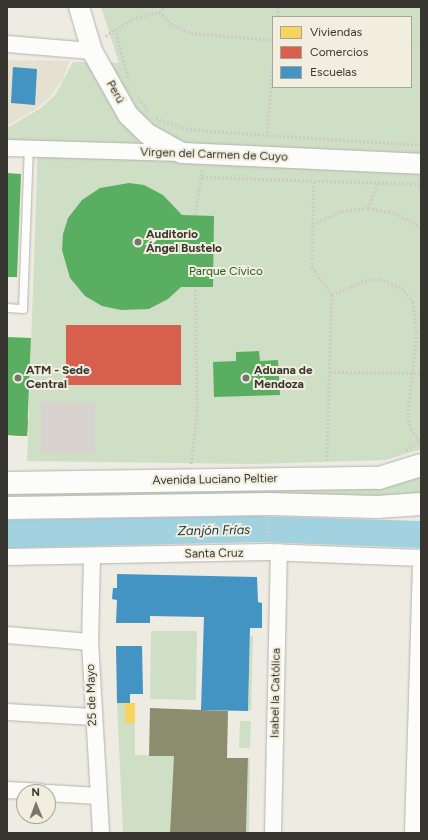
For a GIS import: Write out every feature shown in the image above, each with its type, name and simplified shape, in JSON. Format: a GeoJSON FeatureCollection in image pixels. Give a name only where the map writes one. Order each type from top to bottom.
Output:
{"type":"FeatureCollection","features":[{"type":"Feature","properties":{"kind":"main road","name":"Avenida Luciano Peltier"},"geometry":{"type":"LineString","coordinates":[[7,483],[379,478],[421,465]]}},
{"type":"Feature","properties":{"kind":"main road","name":"Avenida Luciano Peltier"},"geometry":{"type":"LineString","coordinates":[[7,508],[268,504],[377,507],[421,504]]}},
{"type":"Feature","properties":{"kind":"street","name":"Perú"},"geometry":{"type":"LineString","coordinates":[[79,7],[92,49],[128,115],[148,134],[182,153]]}},
{"type":"Feature","properties":{"kind":"street"},"geometry":{"type":"LineString","coordinates":[[7,44],[92,49]]}},
{"type":"Feature","properties":{"kind":"street","name":"Virgen del Carmen de Cuyo"},"geometry":{"type":"LineString","coordinates":[[7,148],[182,153],[421,164]]}},
{"type":"Feature","properties":{"kind":"street","name":"Santa Cruz"},"geometry":{"type":"LineString","coordinates":[[7,557],[92,557],[279,552],[421,558]]}},
{"type":"Feature","properties":{"kind":"street","name":"Isabel la Católica"},"geometry":{"type":"LineString","coordinates":[[274,833],[279,552]]}},
{"type":"Feature","properties":{"kind":"street","name":"25 de Mayo"},"geometry":{"type":"LineString","coordinates":[[92,557],[90,642],[93,717],[101,833]]}},
{"type":"Feature","properties":{"kind":"street"},"geometry":{"type":"LineString","coordinates":[[413,833],[421,566]]}},
{"type":"Feature","properties":{"kind":"street"},"geometry":{"type":"LineString","coordinates":[[7,635],[90,642]]}},
{"type":"Feature","properties":{"kind":"street"},"geometry":{"type":"LineString","coordinates":[[7,712],[93,717]]}},
{"type":"Feature","properties":{"kind":"street"},"geometry":{"type":"LineString","coordinates":[[56,793],[98,796]]}},
{"type":"Feature","properties":{"kind":"lane"},"geometry":{"type":"LineString","coordinates":[[7,308],[23,309],[30,149]]}},
{"type":"Feature","properties":{"kind":"path"},"geometry":{"type":"LineString","coordinates":[[92,49],[115,28],[132,19],[159,12],[165,7]]}},
{"type":"Feature","properties":{"kind":"path"},"geometry":{"type":"LineString","coordinates":[[159,12],[173,25],[191,33],[272,40]]}},
{"type":"Feature","properties":{"kind":"path"},"geometry":{"type":"LineString","coordinates":[[115,28],[131,87]]}},
{"type":"Feature","properties":{"kind":"path"},"geometry":{"type":"LineString","coordinates":[[267,135],[272,78]]}},
{"type":"Feature","properties":{"kind":"path"},"geometry":{"type":"LineString","coordinates":[[135,93],[149,111]]}},
{"type":"Feature","properties":{"kind":"path"},"geometry":{"type":"LineString","coordinates":[[154,117],[186,129],[421,145]]}},
{"type":"Feature","properties":{"kind":"path"},"geometry":{"type":"LineString","coordinates":[[195,215],[202,177],[204,154]]}},
{"type":"Feature","properties":{"kind":"path"},"geometry":{"type":"LineString","coordinates":[[202,177],[314,182],[421,184]]}},
{"type":"Feature","properties":{"kind":"path"},"geometry":{"type":"LineString","coordinates":[[314,182],[312,267],[332,295],[327,462],[334,462]]}},
{"type":"Feature","properties":{"kind":"path"},"geometry":{"type":"LineString","coordinates":[[368,208],[378,183]]}},
{"type":"Feature","properties":{"kind":"path"},"geometry":{"type":"LineString","coordinates":[[313,224],[342,211],[368,208],[394,213],[421,227]]}},
{"type":"Feature","properties":{"kind":"path"},"geometry":{"type":"LineString","coordinates":[[332,295],[357,283],[373,279],[388,281],[402,288],[413,302],[416,310],[417,333],[408,416],[411,429],[421,441],[400,452]]}},
{"type":"Feature","properties":{"kind":"path"},"geometry":{"type":"LineString","coordinates":[[191,464],[197,412],[195,287]]}},
{"type":"Feature","properties":{"kind":"path"},"geometry":{"type":"LineString","coordinates":[[330,372],[421,373]]}},
{"type":"Feature","properties":{"kind":"path"},"geometry":{"type":"LineString","coordinates":[[266,542],[267,516]]}},
{"type":"Feature","properties":{"kind":"shaded area"},"geometry":{"type":"Polygon","coordinates":[[[7,60],[70,61],[63,79],[49,98],[36,109],[7,126],[7,60]]]}},
{"type":"Feature","properties":{"kind":"green space","name":"Parque Cívico"},"geometry":{"type":"Polygon","coordinates":[[[101,7],[421,7],[421,449],[385,460],[252,464],[27,461],[38,144],[7,142],[7,128],[41,108],[56,94],[73,62],[119,63],[101,7]]]}},
{"type":"Feature","properties":{"kind":"green space"},"geometry":{"type":"Polygon","coordinates":[[[421,469],[421,493],[392,497],[7,505],[7,485],[421,469]]]}},
{"type":"Feature","properties":{"kind":"green space"},"geometry":{"type":"Polygon","coordinates":[[[151,631],[197,631],[196,700],[150,699],[151,631]]]}},
{"type":"Feature","properties":{"kind":"green space"},"geometry":{"type":"Polygon","coordinates":[[[250,636],[253,636],[251,711],[248,711],[250,636]]]}},
{"type":"Feature","properties":{"kind":"green space"},"geometry":{"type":"Polygon","coordinates":[[[117,703],[125,703],[125,723],[135,723],[135,755],[174,756],[170,833],[123,833],[117,703]]]}},
{"type":"Feature","properties":{"kind":"green space"},"geometry":{"type":"Polygon","coordinates":[[[240,721],[251,721],[250,748],[239,748],[240,721]]]}},
{"type":"Feature","properties":{"kind":"green space"},"geometry":{"type":"Polygon","coordinates":[[[248,758],[250,758],[249,833],[246,833],[248,758]]]}},
{"type":"Feature","properties":{"kind":"water","name":"Zanjón Frías"},"geometry":{"type":"Polygon","coordinates":[[[253,516],[421,521],[421,548],[261,542],[7,548],[7,520],[253,516]]]}},
{"type":"Feature","properties":{"kind":"building: Viviendas"},"geometry":{"type":"Polygon","coordinates":[[[125,703],[135,703],[135,723],[125,723],[125,703]]]}},
{"type":"Feature","properties":{"kind":"building: Comercios"},"geometry":{"type":"Polygon","coordinates":[[[66,325],[181,325],[181,385],[66,385],[66,325]]]}},
{"type":"Feature","properties":{"kind":"building: Comercios"},"geometry":{"type":"Polygon","coordinates":[[[7,418],[28,419],[27,436],[7,435],[7,418]]]}},
{"type":"Feature","properties":{"kind":"building: Escuelas"},"geometry":{"type":"Polygon","coordinates":[[[13,67],[37,69],[35,105],[11,103],[13,67]]]}},
{"type":"Feature","properties":{"kind":"building: Escuelas"},"geometry":{"type":"Polygon","coordinates":[[[117,574],[257,577],[258,602],[262,603],[262,628],[250,628],[248,711],[201,710],[204,617],[150,616],[150,623],[116,623],[117,600],[112,599],[113,588],[117,588],[117,574]]]}},
{"type":"Feature","properties":{"kind":"building: Escuelas"},"geometry":{"type":"Polygon","coordinates":[[[116,646],[142,646],[143,694],[130,694],[130,703],[117,703],[116,646]]]}},
{"type":"Feature","properties":{"kind":"building: Público"},"geometry":{"type":"Polygon","coordinates":[[[7,173],[21,174],[17,277],[7,277],[7,173]]]}},
{"type":"Feature","properties":{"kind":"building: Público","name":"Auditorio Ángel Bustelo"},"geometry":{"type":"Polygon","coordinates":[[[129,183],[144,185],[163,195],[182,215],[214,216],[213,287],[181,287],[168,299],[149,309],[121,310],[102,306],[85,296],[70,278],[62,250],[63,234],[68,218],[82,200],[100,188],[129,183]]]}},
{"type":"Feature","properties":{"kind":"building: Público","name":"ATM - Sede Central"},"geometry":{"type":"Polygon","coordinates":[[[7,337],[31,338],[27,436],[7,435],[7,337]]]}},
{"type":"Feature","properties":{"kind":"building: Público","name":"Aduana de Mendoza"},"geometry":{"type":"Polygon","coordinates":[[[259,351],[260,361],[278,360],[280,395],[214,397],[213,362],[236,361],[236,352],[259,351]]]}},
{"type":"Feature","properties":{"kind":"building: Industria"},"geometry":{"type":"Polygon","coordinates":[[[150,708],[228,711],[227,758],[248,758],[246,833],[170,833],[174,756],[149,756],[150,708]]]}},
{"type":"Feature","properties":{"kind":"building: Otros"},"geometry":{"type":"Polygon","coordinates":[[[41,402],[95,403],[95,454],[41,453],[41,402]]]}},
{"type":"Feature","properties":{"kind":"place","name":"Auditorio Ángel Bustelo"},"geometry":{"type":"Point","coordinates":[138,242]}},
{"type":"Feature","properties":{"kind":"place","name":"ATM - Sede Central"},"geometry":{"type":"Point","coordinates":[18,378]}},
{"type":"Feature","properties":{"kind":"place","name":"Aduana de Mendoza"},"geometry":{"type":"Point","coordinates":[246,378]}}]}
